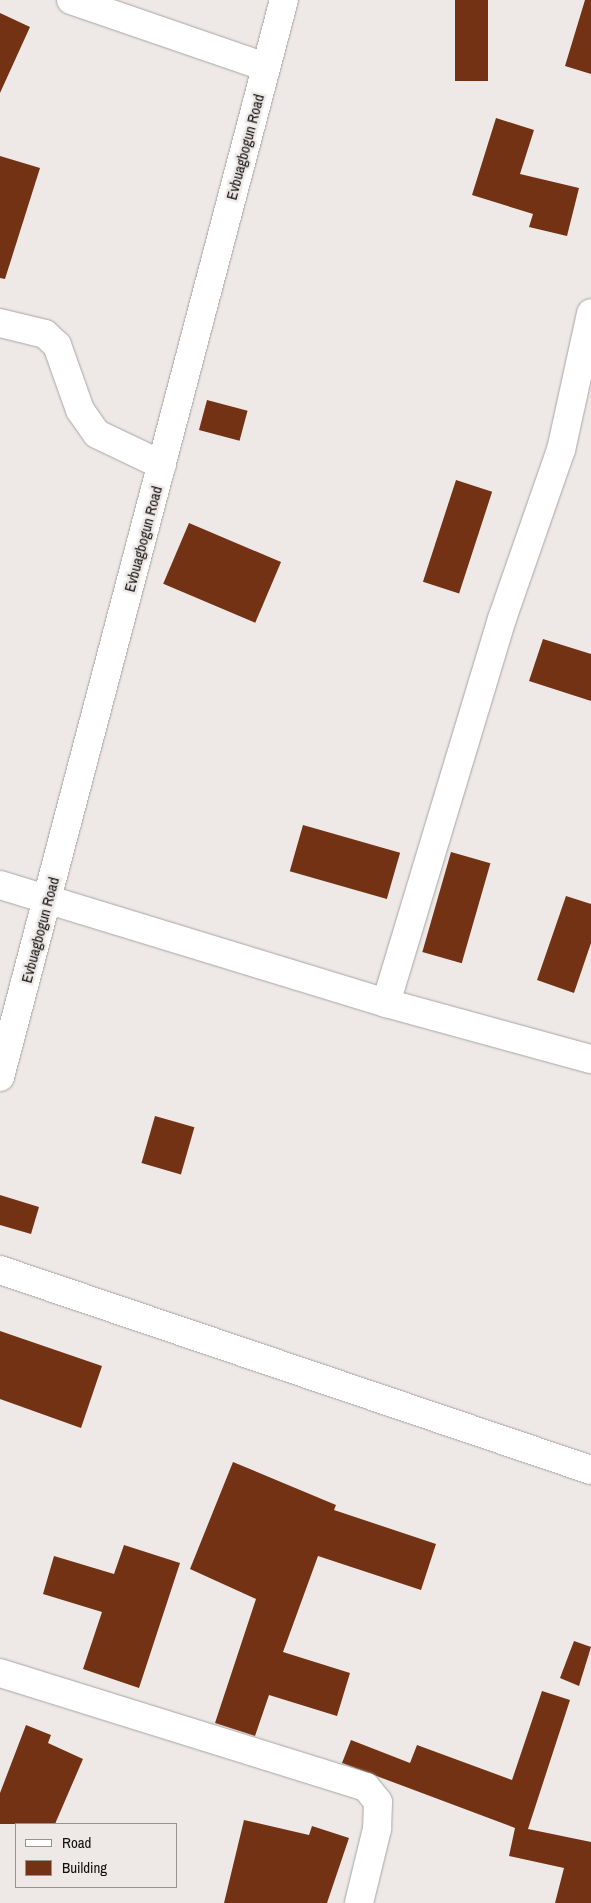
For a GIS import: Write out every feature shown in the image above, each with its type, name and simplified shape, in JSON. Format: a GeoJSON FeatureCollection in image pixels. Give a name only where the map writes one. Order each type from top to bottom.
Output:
{"type":"FeatureCollection","features":[{"type":"Feature","properties":{"kind":"street"},"geometry":{"type":"LineString","coordinates":[[71,0],[266,67]]}},
{"type":"Feature","properties":{"kind":"street","name":"Evbuagbogun Road"},"geometry":{"type":"LineString","coordinates":[[0,1077],[284,0]]}},
{"type":"Feature","properties":{"kind":"street"},"geometry":{"type":"LineString","coordinates":[[386,1003],[502,620],[561,450],[591,313]]}},
{"type":"Feature","properties":{"kind":"street"},"geometry":{"type":"LineString","coordinates":[[0,323],[45,334],[57,346],[80,410],[97,434],[162,465]]}},
{"type":"Feature","properties":{"kind":"street"},"geometry":{"type":"LineString","coordinates":[[0,885],[386,1003],[591,1059]]}},
{"type":"Feature","properties":{"kind":"street"},"geometry":{"type":"LineString","coordinates":[[0,1270],[591,1470]]}},
{"type":"Feature","properties":{"kind":"street"},"geometry":{"type":"LineString","coordinates":[[0,1672],[366,1787],[378,1802],[377,1829],[359,1903]]}},
{"type":"Feature","properties":{"kind":"building"},"geometry":{"type":"Polygon","coordinates":[[[455,0],[488,0],[488,81],[455,81],[455,0]]]}},
{"type":"Feature","properties":{"kind":"building"},"geometry":{"type":"Polygon","coordinates":[[[585,0],[591,0],[591,74],[565,66],[585,0]]]}},
{"type":"Feature","properties":{"kind":"building"},"geometry":{"type":"Polygon","coordinates":[[[0,13],[30,27],[0,93],[0,13]]]}},
{"type":"Feature","properties":{"kind":"building"},"geometry":{"type":"Polygon","coordinates":[[[496,118],[534,130],[520,174],[579,188],[567,236],[529,227],[533,214],[472,195],[496,118]]]}},
{"type":"Feature","properties":{"kind":"building"},"geometry":{"type":"Polygon","coordinates":[[[0,156],[40,168],[5,279],[0,278],[0,156]]]}},
{"type":"Feature","properties":{"kind":"building"},"geometry":{"type":"Polygon","coordinates":[[[207,400],[248,411],[240,441],[199,430],[207,400]]]}},
{"type":"Feature","properties":{"kind":"building"},"geometry":{"type":"Polygon","coordinates":[[[456,480],[492,492],[459,594],[423,582],[456,480]]]}},
{"type":"Feature","properties":{"kind":"building"},"geometry":{"type":"Polygon","coordinates":[[[189,523],[281,562],[255,623],[163,584],[189,523]]]}},
{"type":"Feature","properties":{"kind":"building"},"geometry":{"type":"Polygon","coordinates":[[[543,639],[591,654],[591,701],[529,681],[543,639]]]}},
{"type":"Feature","properties":{"kind":"building"},"geometry":{"type":"Polygon","coordinates":[[[303,825],[400,853],[387,899],[290,871],[303,825]]]}},
{"type":"Feature","properties":{"kind":"building"},"geometry":{"type":"Polygon","coordinates":[[[451,852],[490,863],[462,963],[422,952],[451,852]]]}},
{"type":"Feature","properties":{"kind":"building"},"geometry":{"type":"Polygon","coordinates":[[[566,896],[591,904],[591,943],[574,993],[537,980],[566,896]]]}},
{"type":"Feature","properties":{"kind":"building"},"geometry":{"type":"Polygon","coordinates":[[[155,1116],[194,1127],[181,1174],[141,1163],[155,1116]]]}},
{"type":"Feature","properties":{"kind":"building"},"geometry":{"type":"Polygon","coordinates":[[[0,1195],[39,1207],[31,1234],[0,1225],[0,1195]]]}},
{"type":"Feature","properties":{"kind":"building"},"geometry":{"type":"Polygon","coordinates":[[[0,1331],[102,1366],[81,1428],[0,1399],[0,1331]]]}},
{"type":"Feature","properties":{"kind":"building"},"geometry":{"type":"Polygon","coordinates":[[[233,1462],[336,1505],[334,1510],[436,1544],[421,1590],[318,1556],[283,1652],[350,1673],[337,1716],[269,1695],[255,1736],[215,1723],[256,1599],[190,1569],[233,1462]]]}},
{"type":"Feature","properties":{"kind":"building"},"geometry":{"type":"Polygon","coordinates":[[[124,1545],[180,1563],[139,1688],[83,1669],[102,1612],[43,1594],[54,1556],[114,1574],[124,1545]]]}},
{"type":"Feature","properties":{"kind":"building"},"geometry":{"type":"Polygon","coordinates":[[[574,1641],[591,1647],[579,1686],[560,1678],[574,1641]]]}},
{"type":"Feature","properties":{"kind":"building"},"geometry":{"type":"Polygon","coordinates":[[[542,1691],[570,1700],[528,1829],[591,1842],[591,1903],[555,1903],[564,1868],[509,1856],[515,1828],[342,1763],[351,1740],[410,1763],[417,1745],[512,1780],[542,1691]]]}},
{"type":"Feature","properties":{"kind":"building"},"geometry":{"type":"Polygon","coordinates":[[[26,1725],[51,1735],[48,1743],[83,1759],[55,1823],[0,1824],[0,1793],[26,1725]]]}},
{"type":"Feature","properties":{"kind":"building"},"geometry":{"type":"Polygon","coordinates":[[[244,1820],[309,1835],[312,1826],[349,1838],[327,1903],[224,1903],[244,1820]]]}}]}
